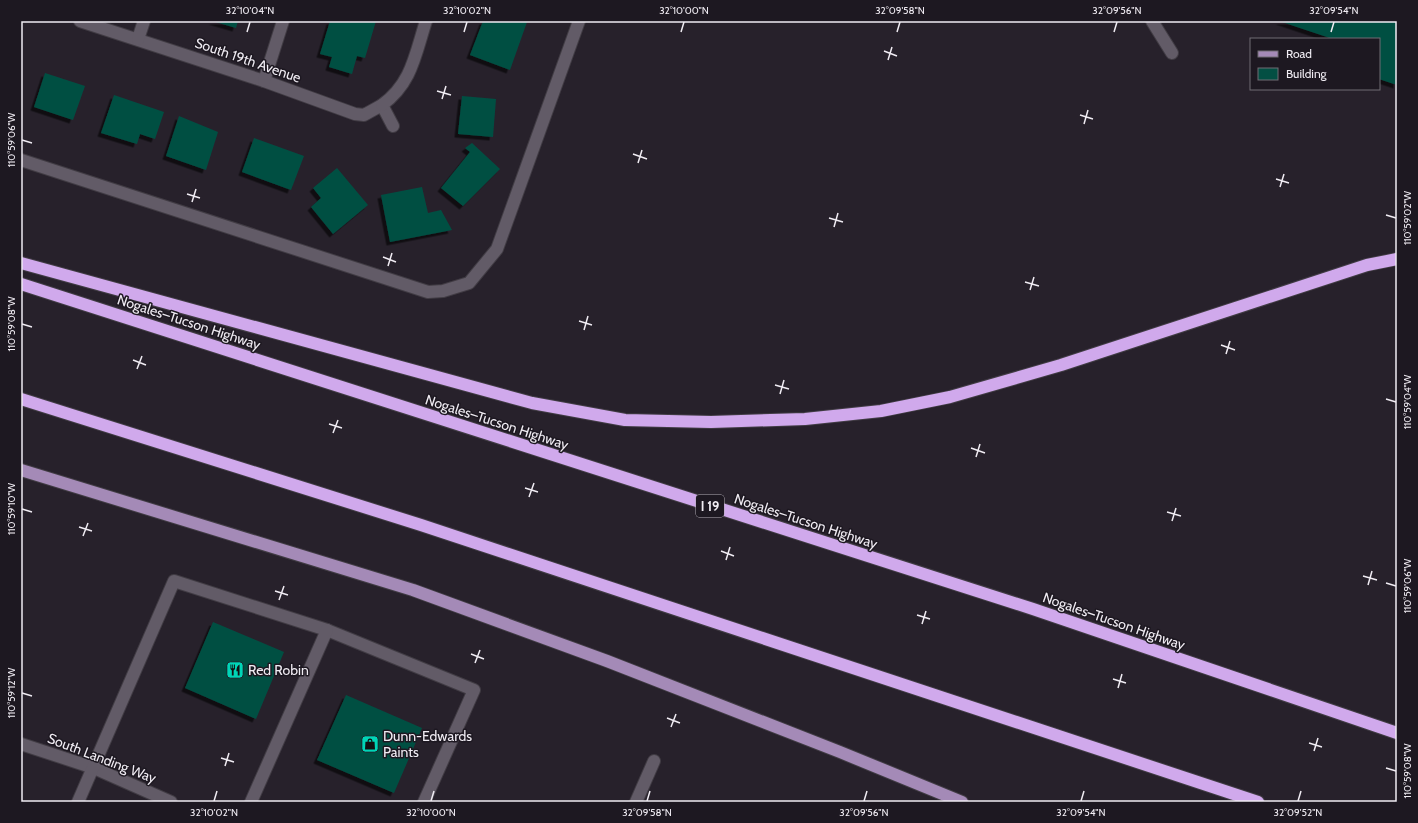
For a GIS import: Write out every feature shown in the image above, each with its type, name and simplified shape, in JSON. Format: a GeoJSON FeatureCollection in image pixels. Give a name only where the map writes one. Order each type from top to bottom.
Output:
{"type":"FeatureCollection","features":[{"type":"Feature","properties":{"kind":"highway"},"geometry":{"type":"LineString","coordinates":[[21,263],[532,403],[625,420],[711,422],[805,419],[881,411],[950,397],[1061,365],[1367,265],[1397,259]]}},
{"type":"Feature","properties":{"kind":"highway","name":"Nogales–Tucson Highway"},"geometry":{"type":"LineString","coordinates":[[21,284],[1033,609],[1397,733]]}},
{"type":"Feature","properties":{"kind":"highway"},"geometry":{"type":"LineString","coordinates":[[21,399],[421,525],[1258,802]]}},
{"type":"Feature","properties":{"kind":"main road"},"geometry":{"type":"LineString","coordinates":[[21,470],[414,590],[833,749],[962,802]]}},
{"type":"Feature","properties":{"kind":"street","name":"South 19th Avenue"},"geometry":{"type":"LineString","coordinates":[[80,21],[264,81],[355,114],[364,115],[393,97],[403,85],[410,72],[426,21]]}},
{"type":"Feature","properties":{"kind":"street"},"geometry":{"type":"LineString","coordinates":[[138,39],[144,21]]}},
{"type":"Feature","properties":{"kind":"street"},"geometry":{"type":"LineString","coordinates":[[264,81],[283,21]]}},
{"type":"Feature","properties":{"kind":"street"},"geometry":{"type":"LineString","coordinates":[[21,160],[428,292],[443,291],[469,283],[497,249],[579,21]]}},
{"type":"Feature","properties":{"kind":"street"},"geometry":{"type":"LineString","coordinates":[[1152,21],[1172,53]]}},
{"type":"Feature","properties":{"kind":"street"},"geometry":{"type":"LineString","coordinates":[[382,105],[393,126]]}},
{"type":"Feature","properties":{"kind":"street"},"geometry":{"type":"LineString","coordinates":[[78,802],[174,581],[327,630],[474,690],[424,802]]}},
{"type":"Feature","properties":{"kind":"street"},"geometry":{"type":"LineString","coordinates":[[251,802],[327,630]]}},
{"type":"Feature","properties":{"kind":"street","name":"South Landing Way"},"geometry":{"type":"LineString","coordinates":[[21,744],[94,768],[171,802]]}},
{"type":"Feature","properties":{"kind":"street"},"geometry":{"type":"LineString","coordinates":[[636,802],[654,761]]}},
{"type":"Feature","properties":{"kind":"building"},"geometry":{"type":"Polygon","coordinates":[[[212,21],[238,21],[236,28],[212,21]]]}},
{"type":"Feature","properties":{"kind":"building"},"geometry":{"type":"Polygon","coordinates":[[[330,21],[376,21],[365,58],[357,56],[352,74],[329,67],[332,57],[320,54],[330,21]]]}},
{"type":"Feature","properties":{"kind":"building"},"geometry":{"type":"Polygon","coordinates":[[[483,21],[527,22],[510,70],[470,55],[483,21]]]}},
{"type":"Feature","properties":{"kind":"building"},"geometry":{"type":"Polygon","coordinates":[[[1279,21],[1397,21],[1397,85],[1380,79],[1380,38],[1330,38],[1279,21]]]}},
{"type":"Feature","properties":{"kind":"building"},"geometry":{"type":"Polygon","coordinates":[[[45,73],[85,86],[73,120],[34,107],[45,73]]]}},
{"type":"Feature","properties":{"kind":"building"},"geometry":{"type":"Polygon","coordinates":[[[114,95],[164,112],[155,139],[140,134],[137,144],[101,133],[114,95]]]}},
{"type":"Feature","properties":{"kind":"building"},"geometry":{"type":"Polygon","coordinates":[[[462,96],[496,99],[493,137],[458,134],[462,96]]]}},
{"type":"Feature","properties":{"kind":"building"},"geometry":{"type":"Polygon","coordinates":[[[179,116],[218,132],[206,170],[166,156],[179,116]]]}},
{"type":"Feature","properties":{"kind":"building"},"geometry":{"type":"Polygon","coordinates":[[[254,138],[304,156],[291,190],[242,172],[254,138]]]}},
{"type":"Feature","properties":{"kind":"building"},"geometry":{"type":"Polygon","coordinates":[[[472,143],[500,169],[463,206],[441,188],[470,152],[465,148],[472,143]]]}},
{"type":"Feature","properties":{"kind":"building"},"geometry":{"type":"Polygon","coordinates":[[[337,168],[368,205],[333,234],[311,207],[321,198],[313,188],[337,168]]]}},
{"type":"Feature","properties":{"kind":"building"},"geometry":{"type":"Polygon","coordinates":[[[422,187],[428,213],[441,210],[452,230],[390,242],[381,195],[422,187]]]}},
{"type":"Feature","properties":{"kind":"building","name":"Red Robin"},"geometry":{"type":"Polygon","coordinates":[[[213,622],[284,652],[256,719],[185,688],[213,622]]]}},
{"type":"Feature","properties":{"kind":"building","name":"Dunn-Edwards Paints"},"geometry":{"type":"Polygon","coordinates":[[[346,695],[422,728],[394,793],[317,760],[346,695]]]}},
{"type":"Feature","properties":{"kind":"place","name":"Red Robin"},"geometry":{"type":"Point","coordinates":[235,670]}},
{"type":"Feature","properties":{"kind":"place","name":"Dunn-Edwards Paints"},"geometry":{"type":"Point","coordinates":[370,744]}}]}
